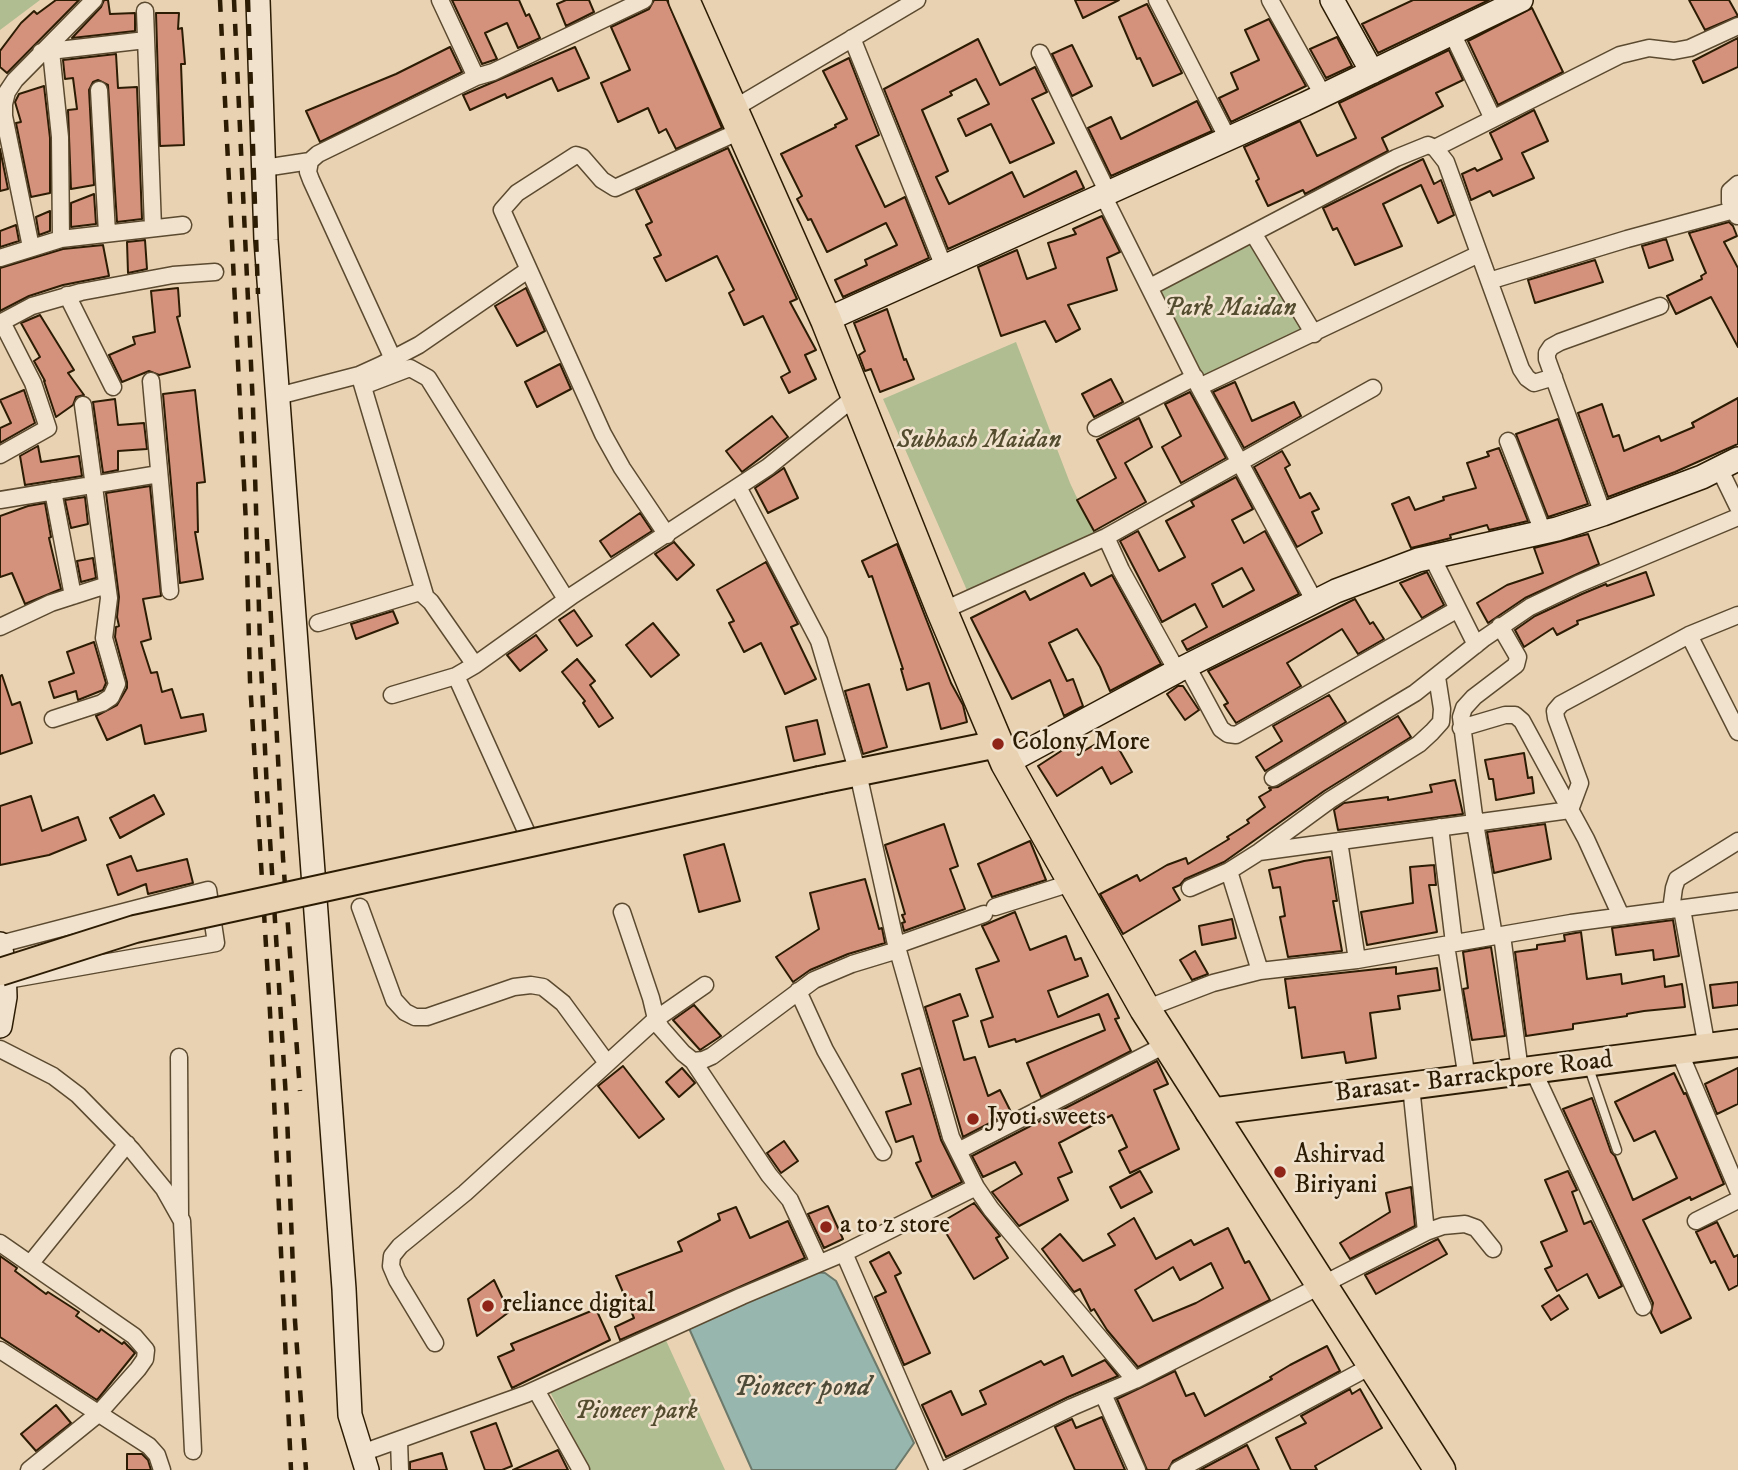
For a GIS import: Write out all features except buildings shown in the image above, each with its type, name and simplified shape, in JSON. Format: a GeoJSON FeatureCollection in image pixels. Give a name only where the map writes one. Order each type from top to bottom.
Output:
{"type":"FeatureCollection","features":[{"type":"Feature","properties":{"kind":"highway"},"geometry":{"type":"LineString","coordinates":[[684,0],[826,320],[1002,754],[1145,1009],[1440,1470]]}},
{"type":"Feature","properties":{"kind":"main road"},"geometry":{"type":"LineString","coordinates":[[2,978],[135,929],[820,780],[1002,754]]}},
{"type":"Feature","properties":{"kind":"main road","name":"Barasat- Barrackpore Road"},"geometry":{"type":"LineString","coordinates":[[1209,1112],[1738,1043]]}},
{"type":"Feature","properties":{"kind":"street"},"geometry":{"type":"LineString","coordinates":[[31,247],[3,125],[7,92],[93,0]]}},
{"type":"Feature","properties":{"kind":"street"},"geometry":{"type":"LineString","coordinates":[[258,0],[266,240],[344,1289],[349,1415],[365,1462],[399,1440],[536,1390],[844,1253],[976,1187]]}},
{"type":"Feature","properties":{"kind":"street"},"geometry":{"type":"LineString","coordinates":[[440,0],[476,77]]}},
{"type":"Feature","properties":{"kind":"street"},"geometry":{"type":"LineString","coordinates":[[264,168],[310,161],[318,154],[476,77],[493,72],[644,0]]}},
{"type":"Feature","properties":{"kind":"street"},"geometry":{"type":"LineString","coordinates":[[667,534],[603,434],[502,210],[517,193],[576,155],[582,157],[602,180],[615,188],[737,119],[852,38],[917,0]]}},
{"type":"Feature","properties":{"kind":"street"},"geometry":{"type":"LineString","coordinates":[[1157,0],[1228,139]]}},
{"type":"Feature","properties":{"kind":"street"},"geometry":{"type":"LineString","coordinates":[[1270,0],[1323,95]]}},
{"type":"Feature","properties":{"kind":"street"},"geometry":{"type":"LineString","coordinates":[[1332,0],[1372,72]]}},
{"type":"Feature","properties":{"kind":"street"},"geometry":{"type":"LineString","coordinates":[[826,320],[1228,139],[1521,0]]}},
{"type":"Feature","properties":{"kind":"street"},"geometry":{"type":"LineString","coordinates":[[145,10],[153,228]]}},
{"type":"Feature","properties":{"kind":"street"},"geometry":{"type":"LineString","coordinates":[[1435,148],[1620,55],[1649,48],[1674,51],[1690,48],[1738,26]]}},
{"type":"Feature","properties":{"kind":"street"},"geometry":{"type":"LineString","coordinates":[[1452,33],[1493,119]]}},
{"type":"Feature","properties":{"kind":"street"},"geometry":{"type":"LineString","coordinates":[[852,38],[944,267]]}},
{"type":"Feature","properties":{"kind":"street"},"geometry":{"type":"LineString","coordinates":[[46,52],[146,40]]}},
{"type":"Feature","properties":{"kind":"street"},"geometry":{"type":"LineString","coordinates":[[46,52],[60,137],[61,239]]}},
{"type":"Feature","properties":{"kind":"street"},"geometry":{"type":"LineString","coordinates":[[1040,53],[1197,382],[1315,602]]}},
{"type":"Feature","properties":{"kind":"street"},"geometry":{"type":"LineString","coordinates":[[99,90],[107,233]]}},
{"type":"Feature","properties":{"kind":"street"},"geometry":{"type":"LineString","coordinates":[[1150,287],[1396,158],[1428,145],[1435,148],[1446,162],[1521,369],[1534,383],[1554,377]]}},
{"type":"Feature","properties":{"kind":"street"},"geometry":{"type":"LineString","coordinates":[[310,161],[308,172],[311,180],[393,359]]}},
{"type":"Feature","properties":{"kind":"street"},"geometry":{"type":"LineString","coordinates":[[1489,281],[1627,239],[1736,214],[1730,202],[1730,191],[1738,184]]}},
{"type":"Feature","properties":{"kind":"street"},"geometry":{"type":"LineString","coordinates":[[0,258],[61,239],[183,225]]}},
{"type":"Feature","properties":{"kind":"street"},"geometry":{"type":"LineString","coordinates":[[1253,233],[1314,334]]}},
{"type":"Feature","properties":{"kind":"street"},"geometry":{"type":"LineString","coordinates":[[1096,428],[1197,382],[1314,334],[1479,254]]}},
{"type":"Feature","properties":{"kind":"street"},"geometry":{"type":"LineString","coordinates":[[361,380],[419,345],[528,270]]}},
{"type":"Feature","properties":{"kind":"street"},"geometry":{"type":"LineString","coordinates":[[0,455],[48,428],[33,383],[1,322],[32,306],[67,295],[123,282],[215,272]]}},
{"type":"Feature","properties":{"kind":"street"},"geometry":{"type":"LineString","coordinates":[[67,295],[113,387]]}},
{"type":"Feature","properties":{"kind":"street"},"geometry":{"type":"LineString","coordinates":[[1603,514],[1547,359],[1550,347],[1660,306]]}},
{"type":"Feature","properties":{"kind":"street"},"geometry":{"type":"LineString","coordinates":[[278,396],[410,368],[428,378],[566,599]]}},
{"type":"Feature","properties":{"kind":"street"},"geometry":{"type":"LineString","coordinates":[[361,380],[425,595],[475,665]]}},
{"type":"Feature","properties":{"kind":"street"},"geometry":{"type":"LineString","coordinates":[[151,381],[170,590]]}},
{"type":"Feature","properties":{"kind":"street"},"geometry":{"type":"LineString","coordinates":[[942,611],[1106,537],[1373,388]]}},
{"type":"Feature","properties":{"kind":"street"},"geometry":{"type":"LineString","coordinates":[[392,695],[456,677],[475,665],[566,599],[768,467],[856,396]]}},
{"type":"Feature","properties":{"kind":"street"},"geometry":{"type":"LineString","coordinates":[[53,719],[102,703],[111,697],[117,684],[104,639],[109,607],[83,405]]}},
{"type":"Feature","properties":{"kind":"street"},"geometry":{"type":"LineString","coordinates":[[1507,441],[1543,532]]}},
{"type":"Feature","properties":{"kind":"street"},"geometry":{"type":"LineString","coordinates":[[1002,754],[1315,602],[1360,582],[1432,556],[1543,532],[1603,514],[1729,463],[1738,507]]}},
{"type":"Feature","properties":{"kind":"street"},"geometry":{"type":"LineString","coordinates":[[0,500],[159,474]]}},
{"type":"Feature","properties":{"kind":"street"},"geometry":{"type":"LineString","coordinates":[[738,487],[819,641],[858,773],[897,947],[951,1138],[976,1187],[991,1209],[1135,1380]]}},
{"type":"Feature","properties":{"kind":"street"},"geometry":{"type":"LineString","coordinates":[[53,491],[73,596]]}},
{"type":"Feature","properties":{"kind":"street"},"geometry":{"type":"LineString","coordinates":[[1273,778],[1437,677],[1500,626],[1530,607],[1738,517]]}},
{"type":"Feature","properties":{"kind":"street"},"geometry":{"type":"LineString","coordinates":[[1106,537],[1121,570],[1221,729],[1228,734],[1236,735],[1458,609]]}},
{"type":"Feature","properties":{"kind":"street"},"geometry":{"type":"LineString","coordinates":[[1432,556],[1476,645]]}},
{"type":"Feature","properties":{"kind":"street"},"geometry":{"type":"LineString","coordinates":[[0,627],[51,603],[107,585]]}},
{"type":"Feature","properties":{"kind":"street"},"geometry":{"type":"LineString","coordinates":[[318,623],[411,594],[420,592],[425,595]]}},
{"type":"Feature","properties":{"kind":"street"},"geometry":{"type":"LineString","coordinates":[[1570,810],[1580,783],[1555,711],[1569,698],[1689,635],[1738,615]]}},
{"type":"Feature","properties":{"kind":"street"},"geometry":{"type":"LineString","coordinates":[[1500,626],[1518,657],[1516,665],[1474,697],[1464,708],[1461,729],[1475,823],[1526,1071],[1643,1307]]}},
{"type":"Feature","properties":{"kind":"street"},"geometry":{"type":"LineString","coordinates":[[1689,635],[1738,732]]}},
{"type":"Feature","properties":{"kind":"street"},"geometry":{"type":"LineString","coordinates":[[456,677],[526,831]]}},
{"type":"Feature","properties":{"kind":"street"},"geometry":{"type":"LineString","coordinates":[[1190,888],[1229,871],[1330,800],[1419,744],[1441,722],[1442,709],[1437,677]]}},
{"type":"Feature","properties":{"kind":"street"},"geometry":{"type":"LineString","coordinates":[[1461,729],[1504,715],[1516,715],[1527,729],[1570,810],[1621,916]]}},
{"type":"Feature","properties":{"kind":"street"},"geometry":{"type":"LineString","coordinates":[[1259,852],[1570,810]]}},
{"type":"Feature","properties":{"kind":"street"},"geometry":{"type":"LineString","coordinates":[[1440,827],[1450,944],[1467,1079]]}},
{"type":"Feature","properties":{"kind":"street"},"geometry":{"type":"LineString","coordinates":[[1339,841],[1357,960]]}},
{"type":"Feature","properties":{"kind":"street"},"geometry":{"type":"LineString","coordinates":[[1707,1048],[1676,909],[1674,888],[1677,879],[1738,841]]}},
{"type":"Feature","properties":{"kind":"street"},"geometry":{"type":"LineString","coordinates":[[1229,871],[1260,971]]}},
{"type":"Feature","properties":{"kind":"street"},"geometry":{"type":"LineString","coordinates":[[693,1060],[712,1056],[798,990],[833,972],[990,911],[1074,882]]}},
{"type":"Feature","properties":{"kind":"street"},"geometry":{"type":"LineString","coordinates":[[0,1026],[5,998],[2,978],[0,944],[208,890],[216,943],[2,978]]}},
{"type":"Feature","properties":{"kind":"street"},"geometry":{"type":"LineString","coordinates":[[1145,1009],[1213,983],[1260,971],[1357,960],[1621,916],[1738,901]]}},
{"type":"Feature","properties":{"kind":"street"},"geometry":{"type":"LineString","coordinates":[[360,908],[394,1000],[405,1012],[415,1017],[427,1017],[514,987],[543,987],[563,1003],[607,1063]]}},
{"type":"Feature","properties":{"kind":"street"},"geometry":{"type":"LineString","coordinates":[[621,912],[661,1028],[675,1045],[693,1060],[769,1175],[790,1200],[819,1263]]}},
{"type":"Feature","properties":{"kind":"street"},"geometry":{"type":"LineString","coordinates":[[435,1343],[391,1266],[392,1256],[400,1245],[465,1194],[656,1019],[705,985]]}},
{"type":"Feature","properties":{"kind":"street"},"geometry":{"type":"LineString","coordinates":[[798,990],[825,1050],[883,1152]]}},
{"type":"Feature","properties":{"kind":"street"},"geometry":{"type":"LineString","coordinates":[[958,1151],[1167,1044]]}},
{"type":"Feature","properties":{"kind":"street"},"geometry":{"type":"LineString","coordinates":[[0,1049],[53,1076],[78,1095],[127,1144],[164,1189],[180,1217]]}},
{"type":"Feature","properties":{"kind":"street"},"geometry":{"type":"LineString","coordinates":[[1679,1052],[1738,1191]]}},
{"type":"Feature","properties":{"kind":"street"},"geometry":{"type":"LineString","coordinates":[[179,1057],[180,1217],[186,1265],[193,1451]]}},
{"type":"Feature","properties":{"kind":"street"},"geometry":{"type":"LineString","coordinates":[[1411,1086],[1426,1232]]}},
{"type":"Feature","properties":{"kind":"street"},"geometry":{"type":"LineString","coordinates":[[30,1264],[127,1144]]}},
{"type":"Feature","properties":{"kind":"street"},"geometry":{"type":"LineString","coordinates":[[1696,1221],[1738,1200]]}},
{"type":"Feature","properties":{"kind":"street"},"geometry":{"type":"LineString","coordinates":[[944,1470],[1072,1407],[1135,1380],[1426,1232],[1443,1226],[1465,1224],[1476,1228],[1493,1248]]}},
{"type":"Feature","properties":{"kind":"street"},"geometry":{"type":"LineString","coordinates":[[0,1243],[134,1336],[146,1350],[145,1359],[99,1414],[29,1470]]}},
{"type":"Feature","properties":{"kind":"street"},"geometry":{"type":"LineString","coordinates":[[844,1253],[938,1470]]}},
{"type":"Feature","properties":{"kind":"street"},"geometry":{"type":"LineString","coordinates":[[0,1350],[149,1446],[157,1455],[162,1470]]}},
{"type":"Feature","properties":{"kind":"street"},"geometry":{"type":"LineString","coordinates":[[1178,1470],[1373,1365]]}},
{"type":"Feature","properties":{"kind":"street"},"geometry":{"type":"LineString","coordinates":[[536,1390],[581,1470]]}},
{"type":"Feature","properties":{"kind":"street"},"geometry":{"type":"LineString","coordinates":[[1102,1394],[1137,1470]]}},
{"type":"Feature","properties":{"kind":"street"},"geometry":{"type":"LineString","coordinates":[[399,1440],[400,1470]]}},
{"type":"Feature","properties":{"kind":"lane"},"geometry":{"type":"LineString","coordinates":[[1587,1063],[1617,1150]]}},
{"type":"Feature","properties":{"kind":"green space"},"geometry":{"type":"Polygon","coordinates":[[[0,0],[40,0],[0,30],[0,0]]]}},
{"type":"Feature","properties":{"kind":"green space","name":"Park Maidan"},"geometry":{"type":"Polygon","coordinates":[[[1250,238],[1303,331],[1206,382],[1158,289],[1250,238]]]}},
{"type":"Feature","properties":{"kind":"green space","name":"Subhash Maidan"},"geometry":{"type":"Polygon","coordinates":[[[1016,342],[1070,483],[1096,538],[969,595],[883,399],[1016,342]]]}},
{"type":"Feature","properties":{"kind":"green space","name":"Pioneer park"},"geometry":{"type":"Polygon","coordinates":[[[664,1336],[725,1470],[590,1470],[549,1390],[664,1336]]]}},
{"type":"Feature","properties":{"kind":"water","name":"Pioneer pond"},"geometry":{"type":"Polygon","coordinates":[[[812,1272],[825,1273],[836,1281],[914,1443],[895,1470],[752,1470],[688,1326],[812,1272]]]}},
{"type":"Feature","properties":{"kind":"railway"},"geometry":{"type":"LineString","coordinates":[[220,0],[246,524],[250,681],[270,1012],[291,1470]]}},
{"type":"Feature","properties":{"kind":"railway"},"geometry":{"type":"LineString","coordinates":[[234,0],[267,791],[287,1115],[295,1321],[306,1470]]}},
{"type":"Feature","properties":{"kind":"railway"},"geometry":{"type":"LineString","coordinates":[[248,0],[258,294]]}},
{"type":"Feature","properties":{"kind":"railway"},"geometry":{"type":"LineString","coordinates":[[267,539],[283,858],[300,1091]]}},
{"type":"Feature","properties":{"kind":"place","name":"Colony More"},"geometry":{"type":"Point","coordinates":[998,744]}},
{"type":"Feature","properties":{"kind":"place","name":"Jyoti sweets"},"geometry":{"type":"Point","coordinates":[973,1119]}},
{"type":"Feature","properties":{"kind":"place","name":"Ashirvad Biriyani"},"geometry":{"type":"Point","coordinates":[1280,1172]}},
{"type":"Feature","properties":{"kind":"place","name":"a to z store"},"geometry":{"type":"Point","coordinates":[826,1227]}},
{"type":"Feature","properties":{"kind":"place","name":"reliance digital"},"geometry":{"type":"Point","coordinates":[488,1306]}}]}
